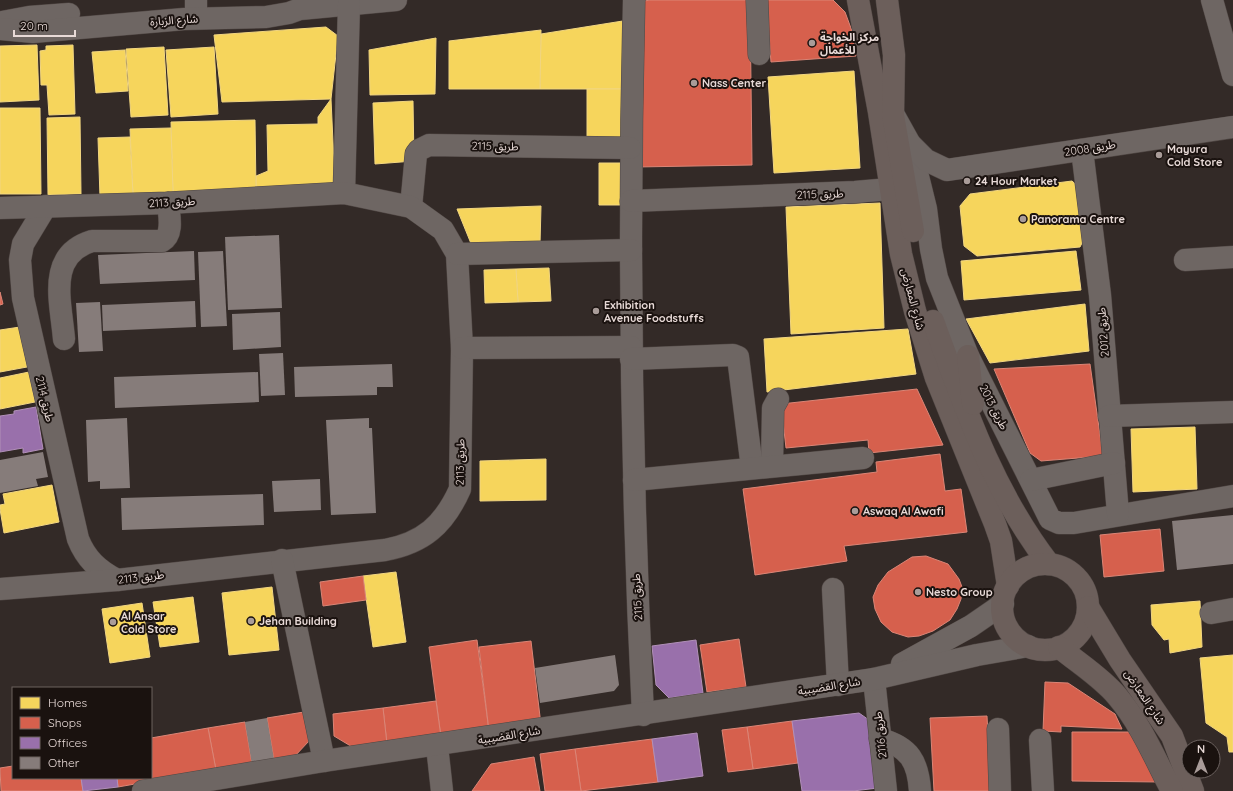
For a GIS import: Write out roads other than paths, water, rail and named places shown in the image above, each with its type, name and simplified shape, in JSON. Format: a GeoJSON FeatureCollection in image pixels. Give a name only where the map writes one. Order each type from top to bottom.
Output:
{"type":"FeatureCollection","features":[{"type":"Feature","properties":{"kind":"main road","name":"شارع المعارض"},"geometry":{"type":"LineString","coordinates":[[858,0],[879,112],[890,189],[902,254],[915,311],[936,378],[1001,541],[1005,595]]}},
{"type":"Feature","properties":{"kind":"main road","name":"شارع المعارض"},"geometry":{"type":"LineString","coordinates":[[887,0],[894,55],[893,115],[916,253],[929,310],[974,431],[1014,515],[1049,564]]}},
{"type":"Feature","properties":{"kind":"main road"},"geometry":{"type":"LineString","coordinates":[[968,356],[974,431]]}},
{"type":"Feature","properties":{"kind":"main road"},"geometry":{"type":"LineString","coordinates":[[1049,564],[1067,570],[1078,579],[1085,592],[1088,614],[1082,629],[1072,640],[1059,648],[1043,650],[1028,646],[1021,642],[1010,631],[1005,622],[1005,595],[1019,573],[1026,569],[1049,564]]}},
{"type":"Feature","properties":{"kind":"main road","name":"شارع المعارض"},"geometry":{"type":"LineString","coordinates":[[1088,607],[1120,660],[1172,736],[1193,791]]}},
{"type":"Feature","properties":{"kind":"main road","name":"شارع المعارض"},"geometry":{"type":"LineString","coordinates":[[1059,648],[1101,680],[1117,695],[1135,719],[1172,791]]}},
{"type":"Feature","properties":{"kind":"street","name":"شارع الزبارة"},"geometry":{"type":"LineString","coordinates":[[0,23],[29,16],[190,8],[266,17],[289,13],[300,9],[396,0]]}},
{"type":"Feature","properties":{"kind":"street","name":"طريق 2115"},"geometry":{"type":"LineString","coordinates":[[634,0],[630,148],[631,353],[634,480],[643,714]]}},
{"type":"Feature","properties":{"kind":"street"},"geometry":{"type":"LineString","coordinates":[[757,0],[759,54]]}},
{"type":"Feature","properties":{"kind":"street"},"geometry":{"type":"LineString","coordinates":[[1212,0],[1233,75]]}},
{"type":"Feature","properties":{"kind":"street"},"geometry":{"type":"LineString","coordinates":[[344,193],[349,4]]}},
{"type":"Feature","properties":{"kind":"street","name":"شارع الزبارة"},"geometry":{"type":"LineString","coordinates":[[0,29],[33,32],[190,8]]}},
{"type":"Feature","properties":{"kind":"street","name":"طريق 2013"},"geometry":{"type":"LineString","coordinates":[[893,115],[910,144],[926,209],[931,249],[937,278],[968,356],[1050,519],[1059,523],[1074,523],[1118,514],[1233,496]]}},
{"type":"Feature","properties":{"kind":"street","name":"طريق 2008"},"geometry":{"type":"LineString","coordinates":[[947,170],[1233,127]]}},
{"type":"Feature","properties":{"kind":"street"},"geometry":{"type":"LineString","coordinates":[[910,144],[926,160],[947,170],[933,188],[926,209]]}},
{"type":"Feature","properties":{"kind":"street","name":"طريق 2115"},"geometry":{"type":"LineString","coordinates":[[411,207],[416,154],[429,145],[630,148]]}},
{"type":"Feature","properties":{"kind":"street","name":"طريق 2012"},"geometry":{"type":"LineString","coordinates":[[1082,150],[1100,295],[1118,514]]}},
{"type":"Feature","properties":{"kind":"street","name":"طريق 2115"},"geometry":{"type":"LineString","coordinates":[[631,200],[855,192],[890,189]]}},
{"type":"Feature","properties":{"kind":"street","name":"طريق 2113"},"geometry":{"type":"LineString","coordinates":[[0,208],[168,203],[344,193],[411,207],[443,230],[457,254],[462,348],[460,489],[452,507],[440,523],[420,539],[403,546],[117,580],[0,589]]}},
{"type":"Feature","properties":{"kind":"street"},"geometry":{"type":"LineString","coordinates":[[64,339],[59,278],[66,258],[73,250],[92,241],[162,241],[166,239],[170,230],[168,203]]}},
{"type":"Feature","properties":{"kind":"street","name":"طريق 2114"},"geometry":{"type":"LineString","coordinates":[[46,206],[23,244],[20,260],[26,316],[78,539],[83,550],[97,568],[117,580]]}},
{"type":"Feature","properties":{"kind":"street"},"geometry":{"type":"LineString","coordinates":[[457,254],[631,250]]}},
{"type":"Feature","properties":{"kind":"street"},"geometry":{"type":"LineString","coordinates":[[1185,260],[1233,257]]}},
{"type":"Feature","properties":{"kind":"street"},"geometry":{"type":"LineString","coordinates":[[462,348],[733,355],[738,357],[762,468]]}},
{"type":"Feature","properties":{"kind":"street"},"geometry":{"type":"LineString","coordinates":[[762,468],[774,408],[778,399]]}},
{"type":"Feature","properties":{"kind":"street"},"geometry":{"type":"LineString","coordinates":[[1109,416],[1233,412]]}},
{"type":"Feature","properties":{"kind":"street"},"geometry":{"type":"LineString","coordinates":[[634,480],[864,458]]}},
{"type":"Feature","properties":{"kind":"street"},"geometry":{"type":"LineString","coordinates":[[1031,480],[1114,463]]}},
{"type":"Feature","properties":{"kind":"street"},"geometry":{"type":"LineString","coordinates":[[282,560],[324,761]]}},
{"type":"Feature","properties":{"kind":"street"},"geometry":{"type":"LineString","coordinates":[[833,589],[838,684]]}},
{"type":"Feature","properties":{"kind":"street","name":"شارع القضيبية"},"geometry":{"type":"LineString","coordinates":[[874,679],[959,633],[1005,595]]}},
{"type":"Feature","properties":{"kind":"street"},"geometry":{"type":"LineString","coordinates":[[1211,613],[1233,609]]}},
{"type":"Feature","properties":{"kind":"street","name":"شارع القضيبية"},"geometry":{"type":"LineString","coordinates":[[143,791],[246,783],[324,761],[437,746],[874,679],[977,655],[1028,646]]}},
{"type":"Feature","properties":{"kind":"street","name":"طريق 2116"},"geometry":{"type":"LineString","coordinates":[[874,679],[886,791]]}},
{"type":"Feature","properties":{"kind":"street"},"geometry":{"type":"LineString","coordinates":[[998,729],[1000,791]]}},
{"type":"Feature","properties":{"kind":"street"},"geometry":{"type":"LineString","coordinates":[[880,739],[896,744],[909,755],[918,770],[920,791]]}},
{"type":"Feature","properties":{"kind":"street"},"geometry":{"type":"LineString","coordinates":[[1040,740],[1043,791]]}},
{"type":"Feature","properties":{"kind":"street"},"geometry":{"type":"LineString","coordinates":[[437,746],[442,791]]}},
{"type":"Feature","properties":{"kind":"place","name":"مركز الخواجة للأعمال"},"geometry":{"type":"Point","coordinates":[812,43]}},
{"type":"Feature","properties":{"kind":"place","name":"Nass Center"},"geometry":{"type":"Point","coordinates":[694,83]}},
{"type":"Feature","properties":{"kind":"place","name":"Mayura Cold Store"},"geometry":{"type":"Point","coordinates":[1159,155]}},
{"type":"Feature","properties":{"kind":"place","name":"24 Hour Market"},"geometry":{"type":"Point","coordinates":[967,181]}},
{"type":"Feature","properties":{"kind":"place","name":"Panorama Centre"},"geometry":{"type":"Point","coordinates":[1023,219]}},
{"type":"Feature","properties":{"kind":"place","name":"Exhibition Avenue Foodstuffs"},"geometry":{"type":"Point","coordinates":[596,311]}},
{"type":"Feature","properties":{"kind":"place","name":"Aswaq Al Awafi"},"geometry":{"type":"Point","coordinates":[855,511]}},
{"type":"Feature","properties":{"kind":"place","name":"Nesto Group"},"geometry":{"type":"Point","coordinates":[918,592]}},
{"type":"Feature","properties":{"kind":"place","name":"Jehan Building"},"geometry":{"type":"Point","coordinates":[251,621]}},
{"type":"Feature","properties":{"kind":"place","name":"Al Ansar Cold Store"},"geometry":{"type":"Point","coordinates":[113,622]}}]}
